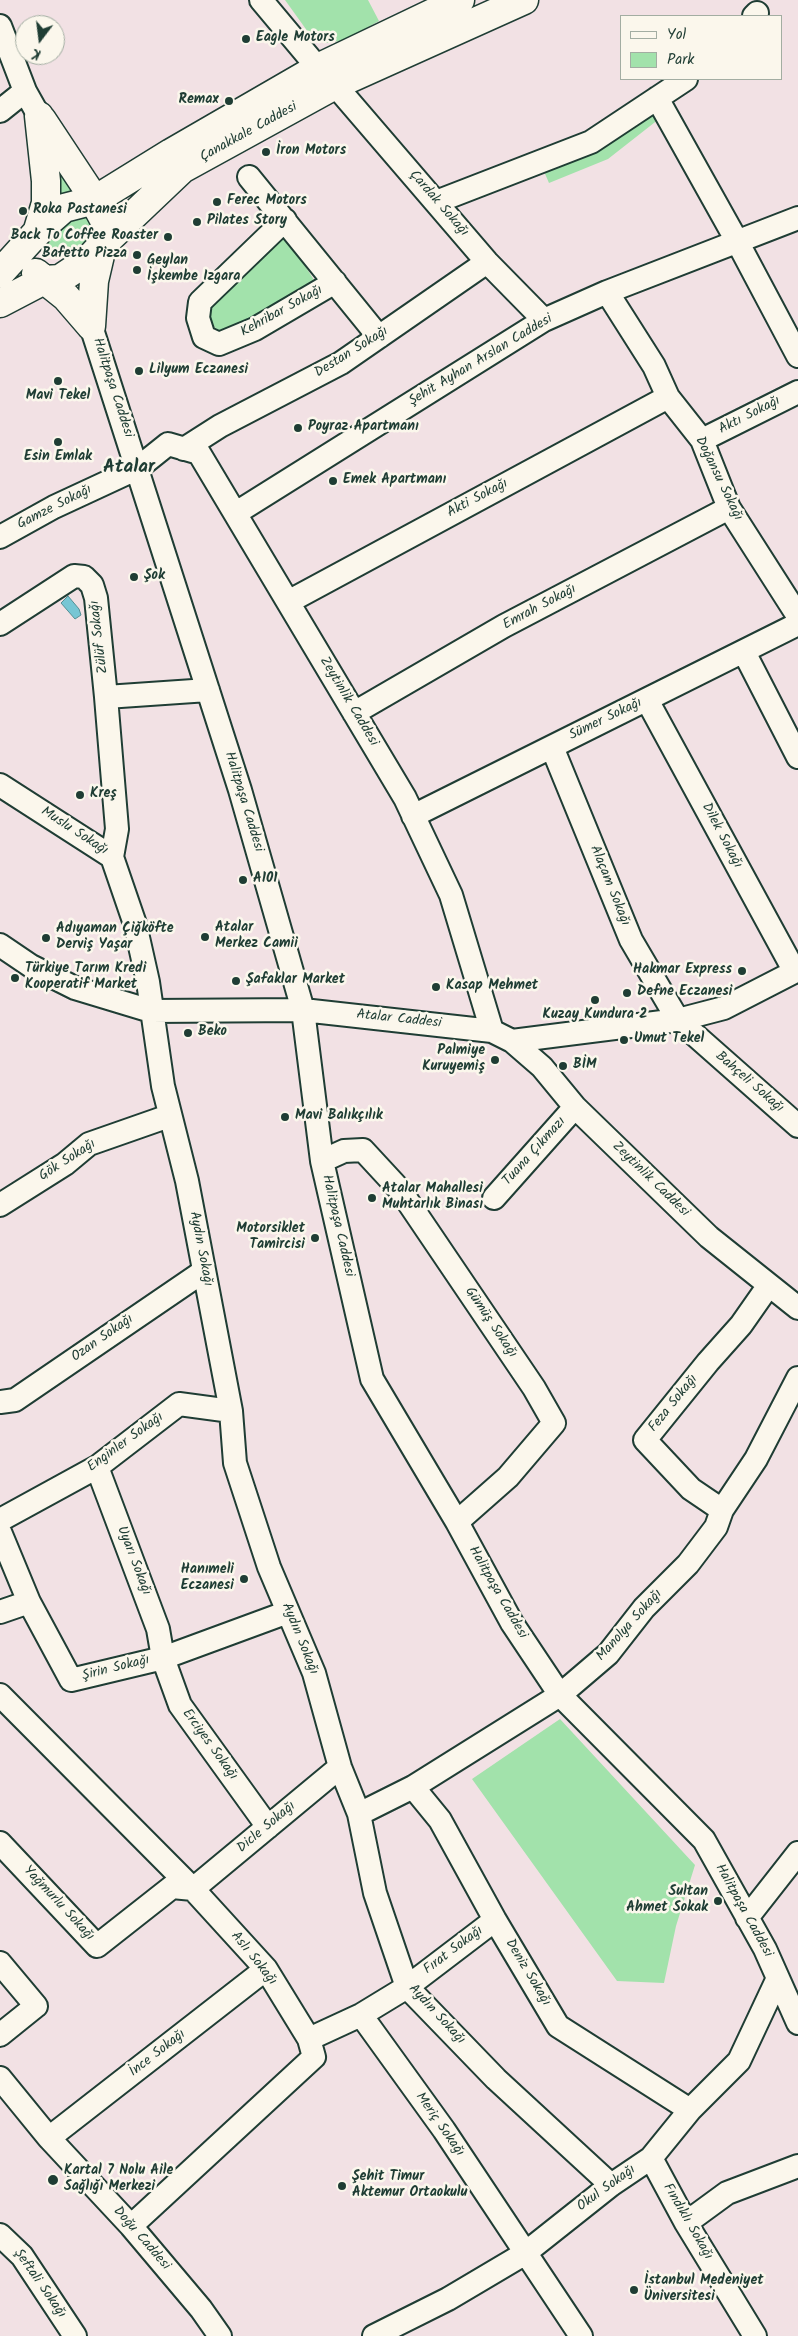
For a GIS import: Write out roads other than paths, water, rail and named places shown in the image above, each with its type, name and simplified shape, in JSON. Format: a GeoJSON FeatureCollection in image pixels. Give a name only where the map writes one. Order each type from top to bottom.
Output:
{"type":"FeatureCollection","features":[{"type":"Feature","properties":{"kind":"main road","name":"Çanakkale Caddesi"},"geometry":{"type":"LineString","coordinates":[[0,273],[40,229],[64,208],[95,200],[172,153],[326,76],[460,0]]}},
{"type":"Feature","properties":{"kind":"main road","name":"Çanakkale Caddesi"},"geometry":{"type":"LineString","coordinates":[[0,303],[44,280],[60,279],[87,261],[182,169],[326,76],[524,0]]}},
{"type":"Feature","properties":{"kind":"main road"},"geometry":{"type":"LineString","coordinates":[[39,116],[95,200],[107,225],[94,281],[91,326]]}},
{"type":"Feature","properties":{"kind":"main road"},"geometry":{"type":"LineString","coordinates":[[39,116],[46,182],[46,203],[40,229],[29,248],[27,261],[33,271],[66,297],[91,326]]}},
{"type":"Feature","properties":{"kind":"street","name":"Çardak Sokağı"},"geometry":{"type":"LineString","coordinates":[[261,0],[488,262],[544,320]]}},
{"type":"Feature","properties":{"kind":"street"},"geometry":{"type":"LineString","coordinates":[[0,26],[25,91],[39,116]]}},
{"type":"Feature","properties":{"kind":"street"},"geometry":{"type":"LineString","coordinates":[[436,202],[591,142],[684,80]]}},
{"type":"Feature","properties":{"kind":"street"},"geometry":{"type":"LineString","coordinates":[[0,111],[25,91]]}},
{"type":"Feature","properties":{"kind":"street"},"geometry":{"type":"LineString","coordinates":[[657,98],[738,242],[798,356]]}},
{"type":"Feature","properties":{"kind":"street"},"geometry":{"type":"LineString","coordinates":[[249,177],[379,337]]}},
{"type":"Feature","properties":{"kind":"street","name":"Şehit Ayhan Arslan Caddesi"},"geometry":{"type":"LineString","coordinates":[[236,513],[544,320],[606,292],[798,218]]}},
{"type":"Feature","properties":{"kind":"street","name":"Kehribar Sokağı"},"geometry":{"type":"LineString","coordinates":[[285,220],[200,302],[198,318],[204,337],[219,344],[255,329],[335,282]]}},
{"type":"Feature","properties":{"kind":"street","name":"Destan Sokağı"},"geometry":{"type":"LineString","coordinates":[[184,449],[220,426],[342,363],[488,262]]}},
{"type":"Feature","properties":{"kind":"street","name":"Doğansu Sokağı"},"geometry":{"type":"LineString","coordinates":[[606,292],[654,366],[668,397],[702,440],[728,508],[798,616]]}},
{"type":"Feature","properties":{"kind":"street","name":"Halitpaşa Caddesi"},"geometry":{"type":"LineString","coordinates":[[91,326],[240,790],[303,1010],[322,1161],[372,1379],[457,1522],[512,1623],[560,1695],[704,1840],[766,1949],[798,2023]]}},
{"type":"Feature","properties":{"kind":"street","name":"Aktı Sokağı"},"geometry":{"type":"LineString","coordinates":[[702,440],[798,392]]}},
{"type":"Feature","properties":{"kind":"street","name":"Akti Sokağı"},"geometry":{"type":"LineString","coordinates":[[288,602],[668,397]]}},
{"type":"Feature","properties":{"kind":"street"},"geometry":{"type":"LineString","coordinates":[[138,468],[168,444],[184,449]]}},
{"type":"Feature","properties":{"kind":"street","name":"Zeytinlik Caddesi"},"geometry":{"type":"LineString","coordinates":[[184,449],[199,453],[354,712],[413,816],[451,895],[492,1031]]}},
{"type":"Feature","properties":{"kind":"street","name":"Gamze Sokağı"},"geometry":{"type":"LineString","coordinates":[[0,536],[54,507],[138,468]]}},
{"type":"Feature","properties":{"kind":"street","name":"Emrah Sokağı"},"geometry":{"type":"LineString","coordinates":[[354,712],[504,626],[728,508]]}},
{"type":"Feature","properties":{"kind":"street","name":"Zülüf Sokağı"},"geometry":{"type":"LineString","coordinates":[[0,624],[74,576],[84,577],[92,586],[96,598],[106,697]]}},
{"type":"Feature","properties":{"kind":"street","name":"Sümer Sokağı"},"geometry":{"type":"LineString","coordinates":[[413,816],[798,624]]}},
{"type":"Feature","properties":{"kind":"street"},"geometry":{"type":"LineString","coordinates":[[744,652],[798,757]]}},
{"type":"Feature","properties":{"kind":"street"},"geometry":{"type":"LineString","coordinates":[[106,697],[208,690]]}},
{"type":"Feature","properties":{"kind":"street","name":"Muslu Sokağı"},"geometry":{"type":"LineString","coordinates":[[0,785],[112,857],[117,829],[106,697]]}},
{"type":"Feature","properties":{"kind":"street","name":"Dilek Sokağı"},"geometry":{"type":"LineString","coordinates":[[647,700],[797,971]]}},
{"type":"Feature","properties":{"kind":"street","name":"Alaçam Sokağı"},"geometry":{"type":"LineString","coordinates":[[552,747],[631,940],[678,1020]]}},
{"type":"Feature","properties":{"kind":"street"},"geometry":{"type":"LineString","coordinates":[[112,857],[135,924],[148,982],[151,1011]]}},
{"type":"Feature","properties":{"kind":"street","name":"Atalar Caddesi"},"geometry":{"type":"LineString","coordinates":[[2,950],[74,988],[151,1011],[303,1010],[492,1031],[512,1041]]}},
{"type":"Feature","properties":{"kind":"street"},"geometry":{"type":"LineString","coordinates":[[512,1041],[678,1020],[724,1008],[797,971]]}},
{"type":"Feature","properties":{"kind":"street","name":"Aydın Sokağı"},"geometry":{"type":"LineString","coordinates":[[151,1011],[169,1116],[187,1181],[231,1411],[235,1463],[269,1567],[314,1673],[340,1767],[359,1814],[375,1893],[407,1986],[496,2079],[611,2185]]}},
{"type":"Feature","properties":{"kind":"street","name":"Bahçeli Sokağı"},"geometry":{"type":"LineString","coordinates":[[678,1020],[798,1126]]}},
{"type":"Feature","properties":{"kind":"street","name":"Zeytinlik Caddesi"},"geometry":{"type":"LineString","coordinates":[[512,1041],[542,1067],[575,1107],[709,1237],[798,1308]]}},
{"type":"Feature","properties":{"kind":"street","name":"Tuana Çıkmazı"},"geometry":{"type":"LineString","coordinates":[[494,1198],[575,1107]]}},
{"type":"Feature","properties":{"kind":"street","name":"Gök Sokağı"},"geometry":{"type":"LineString","coordinates":[[0,1205],[64,1164],[89,1144],[169,1116]]}},
{"type":"Feature","properties":{"kind":"street","name":"Gümüş Sokağı"},"geometry":{"type":"LineString","coordinates":[[322,1161],[344,1151],[363,1150],[400,1190],[534,1388],[554,1423],[508,1477],[457,1522]]}},
{"type":"Feature","properties":{"kind":"street","name":"Ozan Sokağı"},"geometry":{"type":"LineString","coordinates":[[0,1402],[15,1400],[204,1271]]}},
{"type":"Feature","properties":{"kind":"street","name":"Feza Sokağı"},"geometry":{"type":"LineString","coordinates":[[722,1510],[690,1489],[645,1440],[708,1362],[741,1325],[768,1285]]}},
{"type":"Feature","properties":{"kind":"street","name":"Manolya Sokağı"},"geometry":{"type":"LineString","coordinates":[[359,1814],[413,1787],[560,1695],[608,1654],[644,1608],[688,1564],[716,1527],[722,1510],[756,1459],[798,1378]]}},
{"type":"Feature","properties":{"kind":"street","name":"Enginler Sokağı"},"geometry":{"type":"LineString","coordinates":[[0,1530],[97,1467],[179,1404],[231,1411]]}},
{"type":"Feature","properties":{"kind":"street","name":"Uyarı Sokağı"},"geometry":{"type":"LineString","coordinates":[[97,1467],[158,1629],[163,1658]]}},
{"type":"Feature","properties":{"kind":"street","name":"Şirin Sokağı"},"geometry":{"type":"LineString","coordinates":[[0,1530],[29,1602],[71,1680],[163,1658],[288,1612]]}},
{"type":"Feature","properties":{"kind":"street"},"geometry":{"type":"LineString","coordinates":[[0,1612],[29,1602]]}},
{"type":"Feature","properties":{"kind":"street","name":"Erciyes Sokağı"},"geometry":{"type":"LineString","coordinates":[[163,1658],[180,1705],[268,1827]]}},
{"type":"Feature","properties":{"kind":"street","name":"Aslı Sokağı"},"geometry":{"type":"LineString","coordinates":[[0,1695],[194,1889],[266,1969],[309,2039]]}},
{"type":"Feature","properties":{"kind":"street","name":"Dicle Sokağı"},"geometry":{"type":"LineString","coordinates":[[194,1889],[340,1767]]}},
{"type":"Feature","properties":{"kind":"street","name":"Deniz Sokağı"},"geometry":{"type":"LineString","coordinates":[[413,1787],[440,1820],[494,1920],[558,2026],[690,2110]]}},
{"type":"Feature","properties":{"kind":"street","name":"Yağmurlu Sokağı"},"geometry":{"type":"LineString","coordinates":[[0,1843],[97,1946],[172,1887],[194,1889]]}},
{"type":"Feature","properties":{"kind":"street"},"geometry":{"type":"LineString","coordinates":[[747,1918],[798,1853]]}},
{"type":"Feature","properties":{"kind":"street","name":"Fırat Sokağı"},"geometry":{"type":"LineString","coordinates":[[309,2039],[360,2015],[407,1986],[494,1920]]}},
{"type":"Feature","properties":{"kind":"street"},"geometry":{"type":"LineString","coordinates":[[0,1963],[36,2006],[0,2034]]}},
{"type":"Feature","properties":{"kind":"street","name":"İnce Sokağı"},"geometry":{"type":"LineString","coordinates":[[48,2138],[266,1969]]}},
{"type":"Feature","properties":{"kind":"street","name":"Okul Sokağı"},"geometry":{"type":"LineString","coordinates":[[374,2336],[448,2299],[524,2254],[611,2185],[652,2158],[690,2110],[740,2061],[778,1978]]}},
{"type":"Feature","properties":{"kind":"street","name":"Meriç Sokağı"},"geometry":{"type":"LineString","coordinates":[[360,2015],[444,2130],[524,2254],[581,2336]]}},
{"type":"Feature","properties":{"kind":"street"},"geometry":{"type":"LineString","coordinates":[[131,2226],[314,2057],[309,2039]]}},
{"type":"Feature","properties":{"kind":"street","name":"Doğu Caddesi"},"geometry":{"type":"LineString","coordinates":[[0,2078],[48,2138],[131,2226],[201,2309],[220,2336]]}},
{"type":"Feature","properties":{"kind":"street","name":"Fındıklı Sokağı"},"geometry":{"type":"LineString","coordinates":[[652,2158],[686,2223],[755,2336]]}},
{"type":"Feature","properties":{"kind":"street"},"geometry":{"type":"LineString","coordinates":[[686,2223],[727,2193],[798,2166]]}},
{"type":"Feature","properties":{"kind":"street","name":"Şeftali Sokağı"},"geometry":{"type":"LineString","coordinates":[[0,2235],[22,2256],[75,2336]]}},
{"type":"Feature","properties":{"kind":"water"},"geometry":{"type":"Polygon","coordinates":[[[68,596],[79,609],[81,615],[75,619],[61,603],[68,596]]]}},
{"type":"Feature","properties":{"kind":"place","name":"Eagle Motors"},"geometry":{"type":"Point","coordinates":[246,39]}},
{"type":"Feature","properties":{"kind":"place","name":"Remax"},"geometry":{"type":"Point","coordinates":[229,101]}},
{"type":"Feature","properties":{"kind":"place","name":"İron Motors"},"geometry":{"type":"Point","coordinates":[266,152]}},
{"type":"Feature","properties":{"kind":"place","name":"Ferec Motors"},"geometry":{"type":"Point","coordinates":[217,202]}},
{"type":"Feature","properties":{"kind":"place","name":"Roka Pastanesi"},"geometry":{"type":"Point","coordinates":[23,211]}},
{"type":"Feature","properties":{"kind":"place","name":"Pilates Story"},"geometry":{"type":"Point","coordinates":[197,222]}},
{"type":"Feature","properties":{"kind":"place","name":"Back To Coffee Roaster"},"geometry":{"type":"Point","coordinates":[168,237]}},
{"type":"Feature","properties":{"kind":"place","name":"Bafetto Pizza"},"geometry":{"type":"Point","coordinates":[137,255]}},
{"type":"Feature","properties":{"kind":"place","name":"Geylan İşkembe Izgara"},"geometry":{"type":"Point","coordinates":[137,270]}},
{"type":"Feature","properties":{"kind":"place","name":"Lilyum Eczanesi"},"geometry":{"type":"Point","coordinates":[139,371]}},
{"type":"Feature","properties":{"kind":"place","name":"Mavi Tekel"},"geometry":{"type":"Point","coordinates":[58,381]}},
{"type":"Feature","properties":{"kind":"place","name":"Poyraz Apartmanı"},"geometry":{"type":"Point","coordinates":[298,428]}},
{"type":"Feature","properties":{"kind":"place","name":"Esin Emlak"},"geometry":{"type":"Point","coordinates":[58,442]}},
{"type":"Feature","properties":{"kind":"place","name":"Emek Apartmanı"},"geometry":{"type":"Point","coordinates":[333,481]}},
{"type":"Feature","properties":{"kind":"place","name":"Şok"},"geometry":{"type":"Point","coordinates":[134,577]}},
{"type":"Feature","properties":{"kind":"place","name":"Kreş"},"geometry":{"type":"Point","coordinates":[80,795]}},
{"type":"Feature","properties":{"kind":"place","name":"A101"},"geometry":{"type":"Point","coordinates":[243,880]}},
{"type":"Feature","properties":{"kind":"place","name":"Atalar Merkez Camii"},"geometry":{"type":"Point","coordinates":[205,937]}},
{"type":"Feature","properties":{"kind":"place","name":"Adıyaman Çiğköfte Derviş Yaşar"},"geometry":{"type":"Point","coordinates":[46,938]}},
{"type":"Feature","properties":{"kind":"place","name":"Hakmar Express"},"geometry":{"type":"Point","coordinates":[742,971]}},
{"type":"Feature","properties":{"kind":"place","name":"Türkiye Tarım Kredi Kooperatif Market"},"geometry":{"type":"Point","coordinates":[15,978]}},
{"type":"Feature","properties":{"kind":"place","name":"Şafaklar Market"},"geometry":{"type":"Point","coordinates":[236,981]}},
{"type":"Feature","properties":{"kind":"place","name":"Kasap Mehmet"},"geometry":{"type":"Point","coordinates":[436,987]}},
{"type":"Feature","properties":{"kind":"place","name":"Defne Eczanesi"},"geometry":{"type":"Point","coordinates":[627,993]}},
{"type":"Feature","properties":{"kind":"place","name":"Kuzay Kundura 2"},"geometry":{"type":"Point","coordinates":[595,1000]}},
{"type":"Feature","properties":{"kind":"place","name":"Beko"},"geometry":{"type":"Point","coordinates":[188,1033]}},
{"type":"Feature","properties":{"kind":"place","name":"Umut Tekel"},"geometry":{"type":"Point","coordinates":[624,1040]}},
{"type":"Feature","properties":{"kind":"place","name":"Palmiye Kuruyemiş"},"geometry":{"type":"Point","coordinates":[495,1060]}},
{"type":"Feature","properties":{"kind":"place","name":"BİM"},"geometry":{"type":"Point","coordinates":[563,1066]}},
{"type":"Feature","properties":{"kind":"place","name":"Mavi Balıkçılık"},"geometry":{"type":"Point","coordinates":[285,1117]}},
{"type":"Feature","properties":{"kind":"place","name":"Atalar Mahallesi Muhtarlık Binası"},"geometry":{"type":"Point","coordinates":[372,1198]}},
{"type":"Feature","properties":{"kind":"place","name":"Motorsiklet Tamircisi"},"geometry":{"type":"Point","coordinates":[315,1238]}},
{"type":"Feature","properties":{"kind":"place","name":"Hanımeli Eczanesi"},"geometry":{"type":"Point","coordinates":[244,1579]}},
{"type":"Feature","properties":{"kind":"place","name":"Sultan Ahmet Sokak"},"geometry":{"type":"Point","coordinates":[718,1901]}},
{"type":"Feature","properties":{"kind":"place","name":"Kartal 7 Nolu Aile Sağlığı Merkezi"},"geometry":{"type":"Point","coordinates":[53,2180]}},
{"type":"Feature","properties":{"kind":"place","name":"Şehit Timur Aktemur Ortaokulu"},"geometry":{"type":"Point","coordinates":[342,2186]}},
{"type":"Feature","properties":{"kind":"place","name":"İstanbul Medeniyet Üniversitesi"},"geometry":{"type":"Point","coordinates":[634,2290]}},
{"type":"Feature","properties":{"kind":"district","name":"Atalar"},"geometry":{"type":"Point","coordinates":[129,469]}}]}
